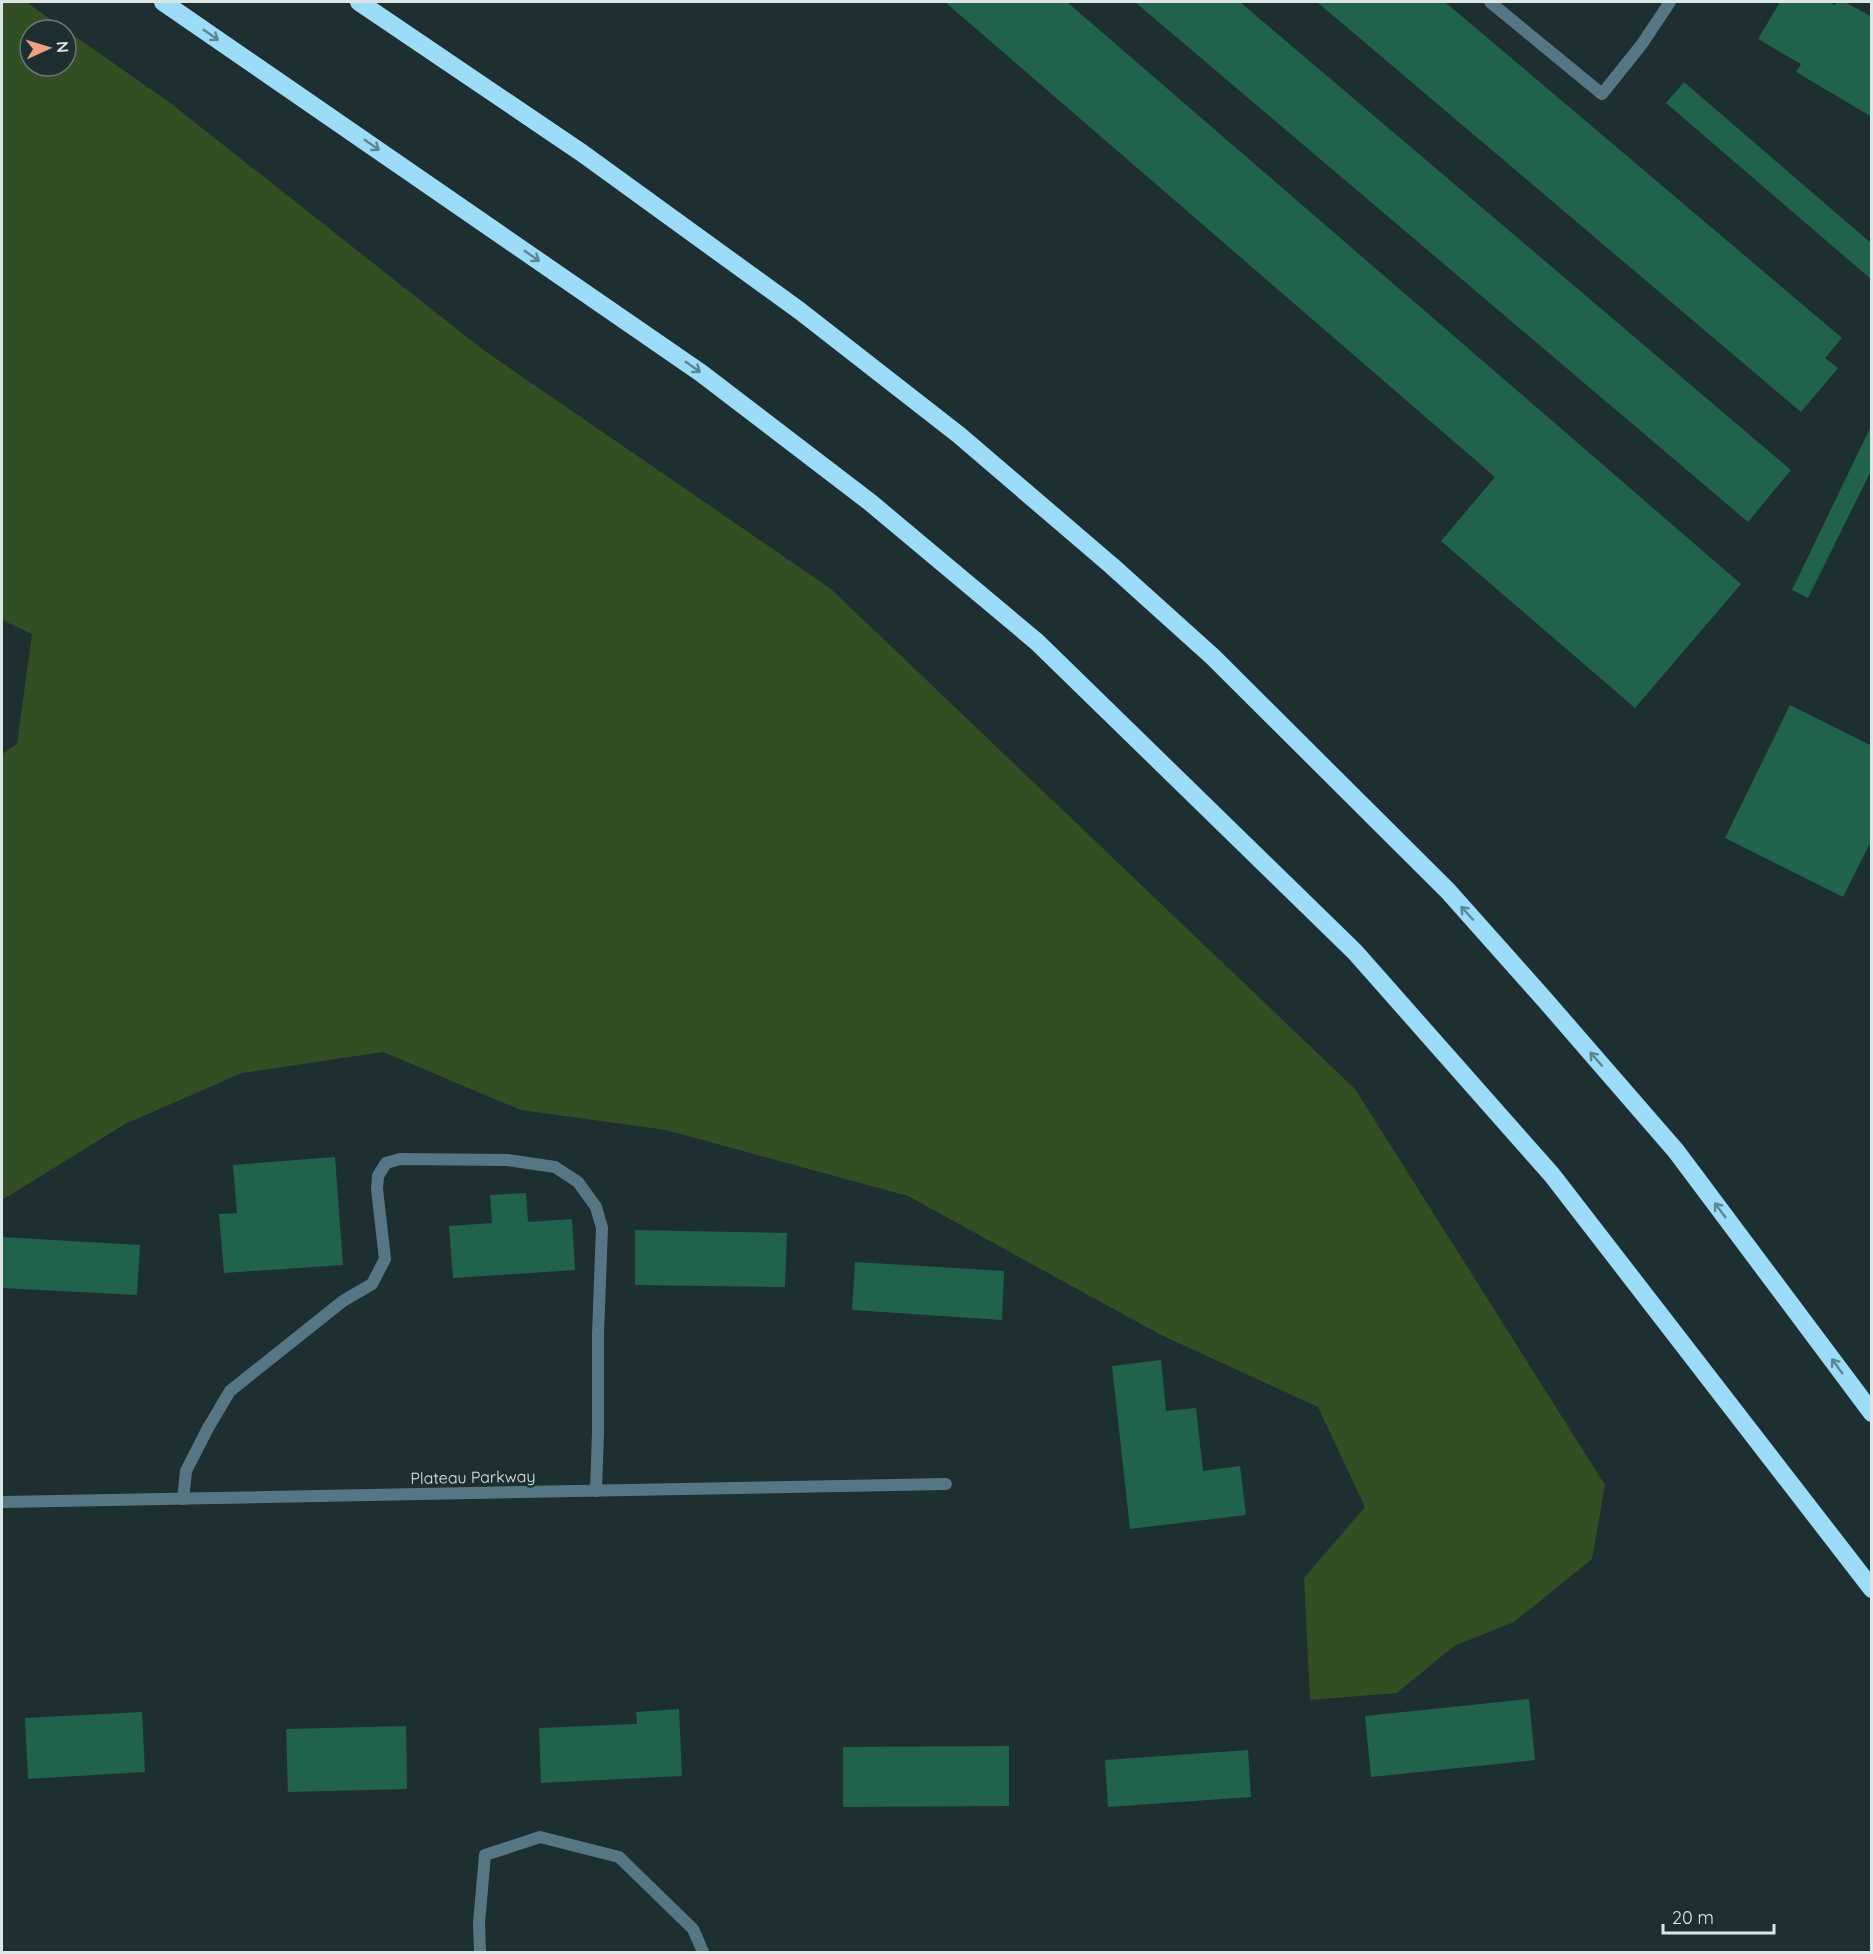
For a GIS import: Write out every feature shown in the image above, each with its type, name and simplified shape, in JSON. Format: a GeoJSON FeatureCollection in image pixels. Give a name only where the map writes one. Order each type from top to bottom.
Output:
{"type":"FeatureCollection","features":[{"type":"Feature","properties":{"kind":"highway"},"geometry":{"type":"LineString","coordinates":[[163,2],[701,373],[871,503],[1036,642],[1355,952],[1544,1166],[1872,1589]]}},
{"type":"Feature","properties":{"kind":"highway"},"geometry":{"type":"LineString","coordinates":[[360,2],[582,153],[800,311],[959,435],[1112,566],[1213,657],[1448,891],[1545,1000],[1676,1152],[1872,1413]]}},
{"type":"Feature","properties":{"kind":"street"},"geometry":{"type":"LineString","coordinates":[[1490,2],[1602,94],[1642,44],[1670,2]]}},
{"type":"Feature","properties":{"kind":"street"},"geometry":{"type":"LineString","coordinates":[[183,1499],[186,1472],[230,1391],[344,1301],[372,1284],[385,1259],[377,1189],[378,1176],[386,1163],[400,1159],[507,1160],[555,1167],[578,1182],[596,1207],[602,1228],[596,1491]]}},
{"type":"Feature","properties":{"kind":"street","name":"Plateau Parkway"},"geometry":{"type":"LineString","coordinates":[[2,1502],[946,1484]]}},
{"type":"Feature","properties":{"kind":"street"},"geometry":{"type":"LineString","coordinates":[[480,1953],[479,1923],[485,1855],[540,1837],[620,1857],[693,1929],[704,1953]]}},
{"type":"Feature","properties":{"kind":"green space"},"geometry":{"type":"Polygon","coordinates":[[[2,2],[26,2],[49,18],[18,18],[18,78],[78,78],[78,38],[169,102],[482,349],[831,589],[1355,1089],[1605,1485],[1592,1559],[1514,1622],[1454,1646],[1397,1693],[1310,1700],[1304,1578],[1365,1507],[1318,1407],[1159,1334],[908,1196],[666,1130],[521,1110],[383,1052],[242,1073],[125,1124],[2,1200],[2,754],[17,744],[32,634],[2,620],[2,2]]]}},
{"type":"Feature","properties":{"kind":"building"},"geometry":{"type":"Polygon","coordinates":[[[945,2],[1067,2],[1741,584],[1635,708],[1441,541],[1495,477],[945,2]]]}},
{"type":"Feature","properties":{"kind":"building"},"geometry":{"type":"Polygon","coordinates":[[[1135,2],[1240,2],[1791,470],[1748,522],[1135,2]]]}},
{"type":"Feature","properties":{"kind":"building"},"geometry":{"type":"Polygon","coordinates":[[[1317,2],[1445,2],[1842,338],[1825,358],[1838,368],[1801,412],[1317,2]]]}},
{"type":"Feature","properties":{"kind":"building"},"geometry":{"type":"Polygon","coordinates":[[[1780,2],[1829,2],[1835,5],[1837,2],[1845,2],[1872,17],[1872,117],[1796,72],[1801,64],[1758,39],[1780,2]]]}},
{"type":"Feature","properties":{"kind":"building"},"geometry":{"type":"Polygon","coordinates":[[[1684,82],[1872,244],[1872,280],[1666,103],[1684,82]]]}},
{"type":"Feature","properties":{"kind":"building"},"geometry":{"type":"Polygon","coordinates":[[[1872,424],[1872,469],[1808,598],[1792,590],[1872,424]]]}},
{"type":"Feature","properties":{"kind":"building"},"geometry":{"type":"Polygon","coordinates":[[[1790,705],[1872,746],[1872,839],[1843,897],[1725,838],[1790,705]]]}},
{"type":"Feature","properties":{"kind":"building"},"geometry":{"type":"Polygon","coordinates":[[[335,1157],[343,1265],[224,1273],[219,1214],[237,1213],[233,1165],[335,1157]]]}},
{"type":"Feature","properties":{"kind":"building"},"geometry":{"type":"Polygon","coordinates":[[[526,1193],[528,1222],[572,1219],[575,1270],[453,1278],[449,1226],[492,1223],[490,1195],[526,1193]]]}},
{"type":"Feature","properties":{"kind":"building"},"geometry":{"type":"Polygon","coordinates":[[[635,1230],[787,1233],[785,1287],[635,1285],[635,1230]]]}},
{"type":"Feature","properties":{"kind":"building"},"geometry":{"type":"Polygon","coordinates":[[[2,1237],[140,1245],[137,1295],[2,1288],[2,1237]]]}},
{"type":"Feature","properties":{"kind":"building"},"geometry":{"type":"Polygon","coordinates":[[[855,1262],[1004,1271],[1002,1320],[852,1310],[855,1262]]]}},
{"type":"Feature","properties":{"kind":"building"},"geometry":{"type":"Polygon","coordinates":[[[1161,1360],[1166,1411],[1196,1408],[1203,1471],[1240,1466],[1246,1515],[1130,1529],[1112,1366],[1161,1360]]]}},
{"type":"Feature","properties":{"kind":"building"},"geometry":{"type":"Polygon","coordinates":[[[1529,1699],[1535,1760],[1371,1777],[1365,1716],[1529,1699]]]}},
{"type":"Feature","properties":{"kind":"building"},"geometry":{"type":"Polygon","coordinates":[[[679,1709],[682,1776],[541,1783],[539,1728],[637,1724],[636,1712],[679,1709]]]}},
{"type":"Feature","properties":{"kind":"building"},"geometry":{"type":"Polygon","coordinates":[[[142,1712],[145,1772],[28,1779],[25,1718],[142,1712]]]}},
{"type":"Feature","properties":{"kind":"building"},"geometry":{"type":"Polygon","coordinates":[[[406,1726],[407,1789],[288,1792],[286,1729],[406,1726]]]}},
{"type":"Feature","properties":{"kind":"building"},"geometry":{"type":"Polygon","coordinates":[[[1009,1746],[1009,1806],[843,1807],[843,1747],[1009,1746]]]}},
{"type":"Feature","properties":{"kind":"building"},"geometry":{"type":"Polygon","coordinates":[[[1248,1750],[1251,1797],[1108,1807],[1105,1760],[1248,1750]]]}}]}
